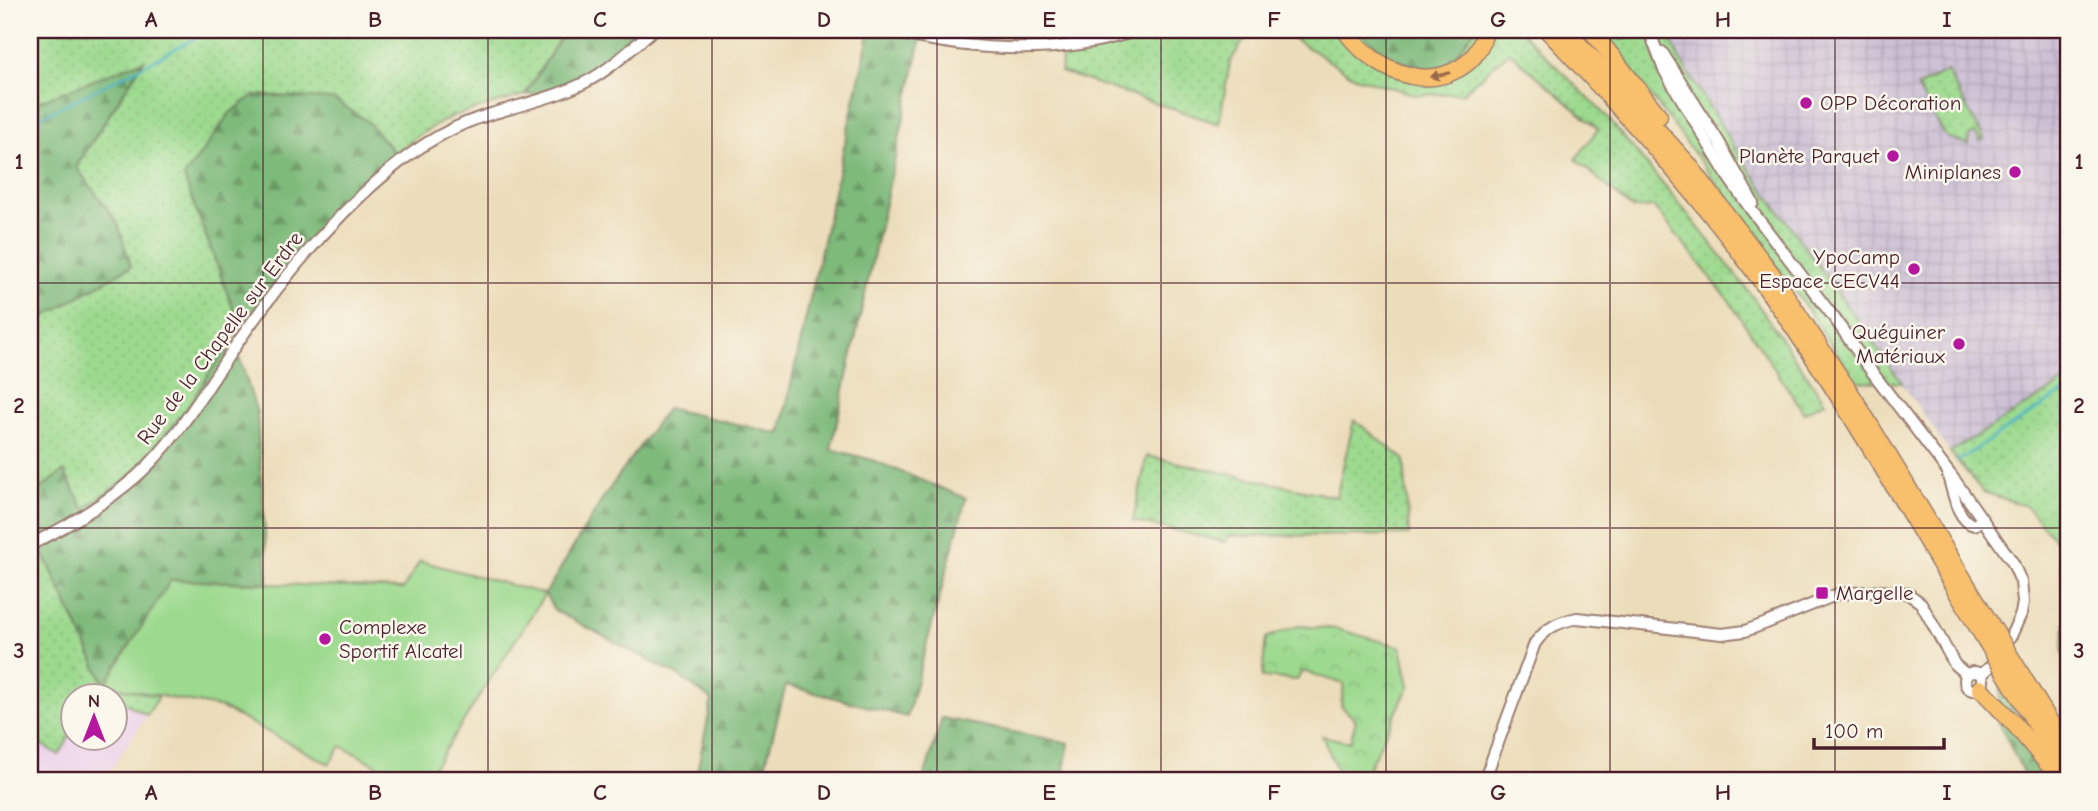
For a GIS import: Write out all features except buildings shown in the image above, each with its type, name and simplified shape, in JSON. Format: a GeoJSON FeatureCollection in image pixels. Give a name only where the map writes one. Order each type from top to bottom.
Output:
{"type":"FeatureCollection","features":[{"type":"Feature","properties":{"kind":"highway"},"geometry":{"type":"LineString","coordinates":[[1345,30],[1358,47],[1386,67],[1407,75],[1433,78],[1450,73],[1469,62],[1480,46],[1485,30]]}},
{"type":"Feature","properties":{"kind":"highway"},"geometry":{"type":"LineString","coordinates":[[1537,30],[1547,39],[1563,37]]}},
{"type":"Feature","properties":{"kind":"highway"},"geometry":{"type":"LineString","coordinates":[[1547,30],[1563,37],[1598,64],[1689,165],[1805,323],[1871,427],[2010,669],[2068,777]]}},
{"type":"Feature","properties":{"kind":"highway"},"geometry":{"type":"LineString","coordinates":[[1591,30],[1686,152],[1689,165]]}},
{"type":"Feature","properties":{"kind":"highway"},"geometry":{"type":"LineString","coordinates":[[1563,37],[1716,221],[1762,284],[1991,637]]}},
{"type":"Feature","properties":{"kind":"highway"},"geometry":{"type":"LineString","coordinates":[[2010,669],[2068,752]]}},
{"type":"Feature","properties":{"kind":"highway"},"geometry":{"type":"LineString","coordinates":[[1980,681],[2062,781]]}},
{"type":"Feature","properties":{"kind":"street","name":"Rue de la Chapelle sur Erdre"},"geometry":{"type":"LineString","coordinates":[[30,545],[103,503],[139,475],[165,446],[313,244],[389,171],[448,130],[490,114],[541,101],[589,80],[612,65],[653,30]]}},
{"type":"Feature","properties":{"kind":"street"},"geometry":{"type":"LineString","coordinates":[[885,30],[954,44],[1022,50],[1088,43],[1138,30]]}},
{"type":"Feature","properties":{"kind":"street"},"geometry":{"type":"LineString","coordinates":[[1484,781],[1535,643],[1544,631],[1560,622],[1577,618],[1722,634],[1745,631],[1838,594],[1895,591],[1907,593],[1921,603],[1955,665],[1967,675],[1967,687],[1972,690],[2017,626],[2023,602],[2018,573],[1982,520],[1974,525],[1962,516],[1944,466],[1776,241],[1719,142],[1651,33]]}},
{"type":"Feature","properties":{"kind":"shaded area"},"geometry":{"type":"Polygon","coordinates":[[[1667,30],[2068,30],[2068,380],[1950,452],[1740,156],[1679,58],[1667,30]]]}},
{"type":"Feature","properties":{"kind":"shaded area"},"geometry":{"type":"Polygon","coordinates":[[[130,706],[147,715],[130,740],[130,706]]]}},
{"type":"Feature","properties":{"kind":"shaded area"},"geometry":{"type":"Polygon","coordinates":[[[30,738],[59,755],[61,752],[122,752],[103,781],[30,781],[30,738]]]}},
{"type":"Feature","properties":{"kind":"green space"},"geometry":{"type":"Polygon","coordinates":[[[30,30],[300,30],[332,36],[363,30],[565,30],[525,95],[453,116],[422,133],[395,153],[367,121],[184,177],[240,327],[185,411],[132,474],[84,510],[64,472],[34,494],[39,532],[30,535],[30,325],[131,266],[117,222],[76,167],[143,62],[30,105],[30,30]]]}},
{"type":"Feature","properties":{"kind":"green space"},"geometry":{"type":"Polygon","coordinates":[[[565,30],[648,30],[586,73],[548,92],[525,95],[565,30]]]}},
{"type":"Feature","properties":{"kind":"green space"},"geometry":{"type":"Polygon","coordinates":[[[870,30],[923,30],[831,449],[872,460],[966,498],[907,717],[786,685],[761,781],[695,781],[712,700],[677,675],[554,610],[545,594],[605,495],[667,408],[780,434],[870,30]]]}},
{"type":"Feature","properties":{"kind":"green space"},"geometry":{"type":"Polygon","coordinates":[[[1250,30],[1230,62],[1219,124],[1061,72],[1064,31],[1250,30]]]}},
{"type":"Feature","properties":{"kind":"green space"},"geometry":{"type":"Polygon","coordinates":[[[1280,30],[1358,30],[1388,57],[1449,65],[1474,30],[1520,30],[1607,117],[1690,217],[1747,289],[1825,402],[1804,413],[1728,299],[1654,207],[1633,209],[1576,159],[1598,129],[1509,52],[1463,93],[1417,95],[1355,77],[1280,30]]]}},
{"type":"Feature","properties":{"kind":"green space"},"geometry":{"type":"Polygon","coordinates":[[[1358,30],[1474,30],[1449,65],[1430,71],[1388,57],[1358,30]]]}},
{"type":"Feature","properties":{"kind":"green space"},"geometry":{"type":"Polygon","coordinates":[[[1579,30],[1613,30],[1622,40],[1639,33],[1638,30],[1667,30],[1679,58],[1740,156],[1902,383],[1855,381],[1797,294],[1611,44],[1593,45],[1579,30]]]}},
{"type":"Feature","properties":{"kind":"green space"},"geometry":{"type":"Polygon","coordinates":[[[144,60],[76,167],[117,222],[131,266],[30,325],[30,105],[144,60]]]}},
{"type":"Feature","properties":{"kind":"green space"},"geometry":{"type":"Polygon","coordinates":[[[1947,71],[1984,139],[1980,141],[1975,133],[1969,136],[1968,145],[1946,137],[1917,87],[1947,71]]]}},
{"type":"Feature","properties":{"kind":"green space"},"geometry":{"type":"Polygon","coordinates":[[[254,95],[333,99],[367,121],[395,153],[338,209],[240,327],[184,177],[230,113],[254,95]]]}},
{"type":"Feature","properties":{"kind":"green space"},"geometry":{"type":"Polygon","coordinates":[[[225,350],[239,356],[257,413],[268,583],[171,580],[107,682],[104,682],[39,549],[34,494],[64,471],[84,509],[132,474],[185,411],[225,350]]]}},
{"type":"Feature","properties":{"kind":"green space"},"geometry":{"type":"Polygon","coordinates":[[[2068,380],[2068,606],[2058,543],[2026,506],[1983,492],[1950,452],[2068,380]]]}},
{"type":"Feature","properties":{"kind":"green space"},"geometry":{"type":"Polygon","coordinates":[[[1354,420],[1404,459],[1409,535],[1228,536],[1226,542],[1133,521],[1147,456],[1336,497],[1354,420]]]}},
{"type":"Feature","properties":{"kind":"green space"},"geometry":{"type":"Polygon","coordinates":[[[39,549],[47,561],[104,682],[60,682],[59,755],[30,738],[30,553],[39,549]]]}},
{"type":"Feature","properties":{"kind":"green space","name":"Complexe Sportif Alcatel"},"geometry":{"type":"Polygon","coordinates":[[[420,561],[545,594],[425,781],[407,781],[341,746],[329,764],[222,708],[130,690],[130,682],[107,682],[171,580],[403,589],[420,561]]]}},
{"type":"Feature","properties":{"kind":"green space"},"geometry":{"type":"Polygon","coordinates":[[[2068,606],[2068,672],[2062,648],[2068,606]]]}},
{"type":"Feature","properties":{"kind":"green space"},"geometry":{"type":"Polygon","coordinates":[[[1298,626],[1337,629],[1401,647],[1409,686],[1369,767],[1367,781],[1342,781],[1322,736],[1350,742],[1356,720],[1341,706],[1344,684],[1302,671],[1297,680],[1262,677],[1266,638],[1298,626]]]}},
{"type":"Feature","properties":{"kind":"green space"},"geometry":{"type":"Polygon","coordinates":[[[2001,686],[2056,781],[2028,781],[2026,778],[1997,719],[2001,686]]]}},
{"type":"Feature","properties":{"kind":"green space"},"geometry":{"type":"Polygon","coordinates":[[[130,690],[159,696],[147,715],[130,706],[130,690]]]}},
{"type":"Feature","properties":{"kind":"green space"},"geometry":{"type":"Polygon","coordinates":[[[942,718],[1069,743],[1062,781],[923,781],[942,718]]]}},
{"type":"Feature","properties":{"kind":"waterway"},"geometry":{"type":"LineString","coordinates":[[30,122],[210,30]]}},
{"type":"Feature","properties":{"kind":"waterway"},"geometry":{"type":"LineString","coordinates":[[1958,461],[2068,389]]}},
{"type":"Feature","properties":{"kind":"place","name":"OPP Décoration"},"geometry":{"type":"Point","coordinates":[1806,103]}},
{"type":"Feature","properties":{"kind":"place","name":"Planète Parquet"},"geometry":{"type":"Point","coordinates":[1893,156]}},
{"type":"Feature","properties":{"kind":"place","name":"Miniplanes"},"geometry":{"type":"Point","coordinates":[2015,172]}},
{"type":"Feature","properties":{"kind":"place","name":"YpoCamp Espace CECV44"},"geometry":{"type":"Point","coordinates":[1914,269]}},
{"type":"Feature","properties":{"kind":"place","name":"Quéguiner Matériaux"},"geometry":{"type":"Point","coordinates":[1959,344]}},
{"type":"Feature","properties":{"kind":"place","name":"Margelle"},"geometry":{"type":"Point","coordinates":[1822,593]}},
{"type":"Feature","properties":{"kind":"place","name":"Complexe Sportif Alcatel"},"geometry":{"type":"Point","coordinates":[325,639]}}]}
